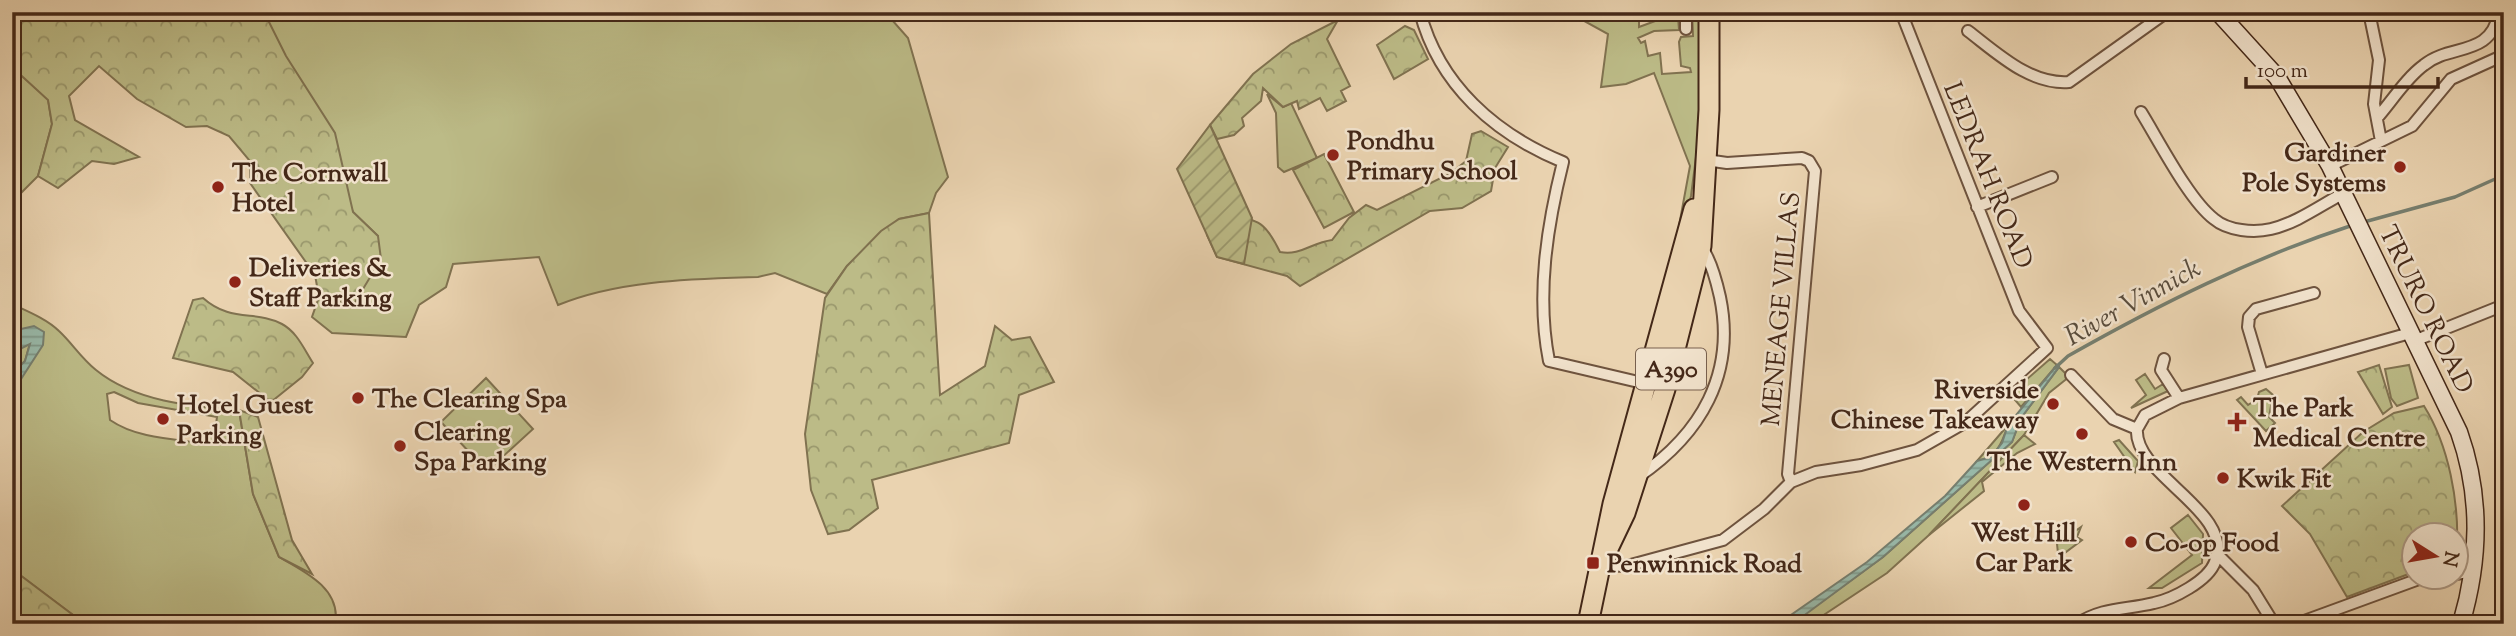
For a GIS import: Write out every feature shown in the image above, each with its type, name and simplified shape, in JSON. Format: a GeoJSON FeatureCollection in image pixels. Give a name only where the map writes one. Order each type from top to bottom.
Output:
{"type":"FeatureCollection","features":[{"type":"Feature","properties":{"kind":"highway","name":"A390"},"geometry":{"type":"LineString","coordinates":[[1588,624],[1613,504],[1656,387],[1685,320],[1701,246],[1709,12]]}},
{"type":"Feature","properties":{"kind":"highway","name":"A390"},"geometry":{"type":"LineString","coordinates":[[1603,562],[1625,513],[1637,477],[1705,165]]}},
{"type":"Feature","properties":{"kind":"main road","name":"TRURO ROAD"},"geometry":{"type":"LineString","coordinates":[[2218,12],[2277,77],[2330,166],[2444,399],[2469,459],[2476,508],[2470,543]]}},
{"type":"Feature","properties":{"kind":"main road","name":"TRURO ROAD"},"geometry":{"type":"LineString","coordinates":[[2461,624],[2464,590]]}},
{"type":"Feature","properties":{"kind":"street"},"geometry":{"type":"LineString","coordinates":[[1420,12],[1427,38],[1454,84],[1486,118],[1523,144],[1563,162],[1550,221],[1544,273],[1544,313],[1549,361],[1656,387]]}},
{"type":"Feature","properties":{"kind":"street"},"geometry":{"type":"LineString","coordinates":[[1686,12],[1686,29]]}},
{"type":"Feature","properties":{"kind":"street","name":"LEDRAH ROAD"},"geometry":{"type":"LineString","coordinates":[[1791,482],[1816,472],[1861,465],[1917,450],[1947,435],[1966,422],[2047,348],[2019,311],[1900,12]]}},
{"type":"Feature","properties":{"kind":"street"},"geometry":{"type":"LineString","coordinates":[[1968,31],[2030,74],[2057,83],[2069,82],[2166,12]]}},
{"type":"Feature","properties":{"kind":"street"},"geometry":{"type":"LineString","coordinates":[[2369,12],[2379,60],[2374,104],[2381,141]]}},
{"type":"Feature","properties":{"kind":"street"},"geometry":{"type":"LineString","coordinates":[[2377,118],[2425,63],[2477,45],[2489,36],[2499,13]]}},
{"type":"Feature","properties":{"kind":"street"},"geometry":{"type":"LineString","coordinates":[[2330,166],[2412,126],[2451,79],[2504,55]]}},
{"type":"Feature","properties":{"kind":"street"},"geometry":{"type":"LineString","coordinates":[[2141,112],[2199,202],[2211,217],[2222,224],[2253,231],[2274,228],[2344,193]]}},
{"type":"Feature","properties":{"kind":"street","name":"MENEAGE VILLAS"},"geometry":{"type":"LineString","coordinates":[[1705,165],[1802,158],[1812,164],[1815,171],[1788,474],[1791,482]]}},
{"type":"Feature","properties":{"kind":"street"},"geometry":{"type":"LineString","coordinates":[[1977,207],[2052,177]]}},
{"type":"Feature","properties":{"kind":"street"},"geometry":{"type":"LineString","coordinates":[[1637,477],[1668,456],[1687,435],[1710,398],[1720,372],[1724,340],[1722,310],[1713,273],[1701,246]]}},
{"type":"Feature","properties":{"kind":"street"},"geometry":{"type":"LineString","coordinates":[[2262,374],[2248,327],[2249,317],[2256,309],[2314,293]]}},
{"type":"Feature","properties":{"kind":"street"},"geometry":{"type":"LineString","coordinates":[[2077,624],[2102,610],[2165,599],[2207,574],[2218,555],[2218,544],[2211,527],[2140,447],[2137,429],[2145,415],[2179,398],[2262,374],[2412,337],[2504,305]]}},
{"type":"Feature","properties":{"kind":"street"},"geometry":{"type":"LineString","coordinates":[[2164,359],[2161,370],[2179,398]]}},
{"type":"Feature","properties":{"kind":"street"},"geometry":{"type":"LineString","coordinates":[[2071,375],[2113,419],[2137,429]]}},
{"type":"Feature","properties":{"kind":"street"},"geometry":{"type":"LineString","coordinates":[[1603,562],[1627,566],[1723,540],[1764,509],[1791,482]]}},
{"type":"Feature","properties":{"kind":"street"},"geometry":{"type":"LineString","coordinates":[[2218,555],[2253,590],[2274,624]]}},
{"type":"Feature","properties":{"kind":"street"},"geometry":{"type":"LineString","coordinates":[[2296,624],[2400,586]]}},
{"type":"Feature","properties":{"kind":"green space"},"geometry":{"type":"Polygon","coordinates":[[[12,12],[264,12],[286,56],[335,133],[353,212],[378,236],[381,259],[354,304],[319,297],[315,275],[250,183],[250,161],[229,136],[207,126],[186,127],[137,99],[99,66],[69,96],[75,120],[139,157],[114,164],[92,161],[58,188],[38,176],[52,124],[48,100],[12,67],[12,12]]]}},
{"type":"Feature","properties":{"kind":"green space"},"geometry":{"type":"Polygon","coordinates":[[[264,12],[885,12],[908,38],[948,177],[936,193],[929,213],[899,219],[847,266],[827,294],[775,273],[758,277],[656,282],[606,290],[558,305],[539,257],[453,264],[446,287],[419,305],[406,337],[332,333],[312,317],[319,297],[354,304],[378,236],[353,212],[264,12]]]}},
{"type":"Feature","properties":{"kind":"green space"},"geometry":{"type":"Polygon","coordinates":[[[1568,12],[1644,12],[1639,14],[1639,27],[1666,17],[1678,16],[1679,30],[1654,31],[1638,38],[1641,43],[1645,41],[1648,56],[1660,53],[1662,74],[1691,72],[1690,68],[1681,66],[1679,42],[1681,37],[1693,36],[1692,12],[1699,12],[1700,126],[1691,196],[1665,302],[1690,166],[1654,73],[1626,84],[1601,87],[1608,34],[1568,12]]]}},
{"type":"Feature","properties":{"kind":"green space"},"geometry":{"type":"Polygon","coordinates":[[[1338,20],[1327,39],[1350,86],[1341,91],[1346,101],[1327,111],[1320,98],[1299,109],[1297,101],[1283,107],[1263,88],[1261,101],[1242,118],[1244,126],[1234,135],[1217,139],[1210,125],[1253,74],[1291,44],[1338,20]]]}},
{"type":"Feature","properties":{"kind":"green space"},"geometry":{"type":"Polygon","coordinates":[[[1405,26],[1414,30],[1428,59],[1394,79],[1377,45],[1405,26]]]}},
{"type":"Feature","properties":{"kind":"green space"},"geometry":{"type":"Polygon","coordinates":[[[12,67],[48,99],[52,124],[38,176],[20,194],[12,186],[12,67]]]}},
{"type":"Feature","properties":{"kind":"green space"},"geometry":{"type":"Polygon","coordinates":[[[1267,94],[1283,107],[1291,103],[1317,158],[1284,172],[1278,167],[1276,113],[1267,94]]]}},
{"type":"Feature","properties":{"kind":"green space"},"geometry":{"type":"Polygon","coordinates":[[[1210,125],[1252,218],[1244,264],[1217,257],[1177,169],[1210,125]]]}},
{"type":"Feature","properties":{"kind":"green space"},"geometry":{"type":"Polygon","coordinates":[[[1481,131],[1508,147],[1495,168],[1491,191],[1462,208],[1430,211],[1300,286],[1287,276],[1217,257],[1207,235],[1228,215],[1247,218],[1260,224],[1280,252],[1300,251],[1332,240],[1349,218],[1366,205],[1377,210],[1451,173],[1466,161],[1472,134],[1481,131]]]}},
{"type":"Feature","properties":{"kind":"green space"},"geometry":{"type":"Polygon","coordinates":[[[1324,154],[1354,212],[1324,228],[1293,170],[1324,154]]]}},
{"type":"Feature","properties":{"kind":"green space"},"geometry":{"type":"Polygon","coordinates":[[[929,213],[940,395],[985,366],[995,326],[1012,340],[1030,337],[1054,382],[1019,395],[1009,443],[872,480],[878,508],[849,530],[828,534],[811,490],[805,434],[825,298],[847,266],[881,231],[899,219],[929,213]]]}},
{"type":"Feature","properties":{"kind":"green space"},"geometry":{"type":"Polygon","coordinates":[[[203,298],[213,306],[233,314],[282,324],[296,336],[313,363],[302,377],[271,402],[233,372],[173,358],[193,300],[203,298]]]}},
{"type":"Feature","properties":{"kind":"green space"},"geometry":{"type":"Polygon","coordinates":[[[12,304],[54,327],[96,370],[128,389],[183,404],[239,410],[253,494],[279,557],[310,575],[327,591],[336,612],[335,624],[85,624],[12,569],[12,393],[24,372],[12,331],[12,304]],[[114,392],[107,394],[110,420],[143,434],[202,443],[215,432],[217,417],[138,403],[114,392]]]}},
{"type":"Feature","properties":{"kind":"green space"},"geometry":{"type":"Polygon","coordinates":[[[30,343],[25,361],[12,374],[12,353],[30,343]]]}},
{"type":"Feature","properties":{"kind":"green space"},"geometry":{"type":"Polygon","coordinates":[[[2050,359],[2057,365],[2021,407],[2010,394],[2050,359]]]}},
{"type":"Feature","properties":{"kind":"green space"},"geometry":{"type":"Polygon","coordinates":[[[2379,365],[2392,407],[2383,414],[2358,372],[2379,365]]]}},
{"type":"Feature","properties":{"kind":"green space"},"geometry":{"type":"Polygon","coordinates":[[[2409,365],[2418,398],[2397,406],[2391,398],[2385,369],[2409,365]]]}},
{"type":"Feature","properties":{"kind":"green space"},"geometry":{"type":"Polygon","coordinates":[[[2059,367],[2069,377],[2049,393],[2024,435],[1929,535],[1887,573],[1810,624],[1791,624],[1883,557],[2012,442],[2021,418],[2059,367]]]}},
{"type":"Feature","properties":{"kind":"green space"},"geometry":{"type":"Polygon","coordinates":[[[2145,374],[2155,389],[2163,384],[2168,391],[2131,408],[2146,395],[2136,380],[2145,374]]]}},
{"type":"Feature","properties":{"kind":"green space"},"geometry":{"type":"Polygon","coordinates":[[[486,378],[533,429],[487,471],[441,422],[486,378]]]}},
{"type":"Feature","properties":{"kind":"green space"},"geometry":{"type":"Polygon","coordinates":[[[2266,389],[2273,395],[2269,417],[2275,423],[2266,431],[2237,400],[2241,397],[2248,405],[2257,399],[2259,392],[2266,389]]]}},
{"type":"Feature","properties":{"kind":"green space"},"geometry":{"type":"Polygon","coordinates":[[[2424,406],[2446,456],[2456,520],[2400,520],[2400,577],[2347,597],[2310,534],[2282,506],[2363,432],[2394,413],[2424,406]]]}},
{"type":"Feature","properties":{"kind":"green space"},"geometry":{"type":"Polygon","coordinates":[[[239,410],[258,417],[292,540],[312,574],[279,557],[253,494],[239,410]]]}},
{"type":"Feature","properties":{"kind":"green space"},"geometry":{"type":"Polygon","coordinates":[[[2008,425],[1994,453],[1977,461],[2008,425]]]}},
{"type":"Feature","properties":{"kind":"green space"},"geometry":{"type":"Polygon","coordinates":[[[2024,435],[2035,444],[2017,453],[1982,482],[1984,491],[1929,535],[2024,435]]]}},
{"type":"Feature","properties":{"kind":"green space"},"geometry":{"type":"Polygon","coordinates":[[[2119,440],[2138,461],[2135,472],[2114,442],[2119,440]]]}},
{"type":"Feature","properties":{"kind":"green space"},"geometry":{"type":"Polygon","coordinates":[[[2188,515],[2203,534],[2202,563],[2162,588],[2149,588],[2192,555],[2171,528],[2188,515]]]}},
{"type":"Feature","properties":{"kind":"green space"},"geometry":{"type":"Polygon","coordinates":[[[2081,527],[2077,537],[2082,540],[2062,555],[2058,553],[2057,544],[2081,527]]]}},
{"type":"Feature","properties":{"kind":"green space"},"geometry":{"type":"Polygon","coordinates":[[[12,569],[85,624],[12,624],[12,569]]]}},
{"type":"Feature","properties":{"kind":"shaded area"},"geometry":{"type":"Polygon","coordinates":[[[34,326],[44,332],[43,345],[12,393],[12,374],[25,361],[30,344],[12,353],[12,331],[34,326]]]}},
{"type":"Feature","properties":{"kind":"shaded area"},"geometry":{"type":"Polygon","coordinates":[[[2057,365],[2059,367],[2021,418],[2012,442],[1883,557],[1802,617],[1791,624],[1778,624],[1867,562],[1945,496],[1977,461],[1991,457],[2002,443],[2008,425],[2057,365]]]}},
{"type":"Feature","properties":{"kind":"waterway","name":"River Vinnick"},"geometry":{"type":"LineString","coordinates":[[2364,222],[2455,197],[2504,175]]}},
{"type":"Feature","properties":{"kind":"waterway","name":"River Vinnick"},"geometry":{"type":"LineString","coordinates":[[2055,368],[2068,356],[2207,283],[2279,252],[2353,225]]}},
{"type":"Feature","properties":{"kind":"place","name":"Pondhu Primary School"},"geometry":{"type":"Point","coordinates":[1333,155]}},
{"type":"Feature","properties":{"kind":"place","name":"Gardiner Pole Systems"},"geometry":{"type":"Point","coordinates":[2400,167]}},
{"type":"Feature","properties":{"kind":"place","name":"The Cornwall Hotel"},"geometry":{"type":"Point","coordinates":[218,187]}},
{"type":"Feature","properties":{"kind":"place","name":"Deliveries & Staff Parking"},"geometry":{"type":"Point","coordinates":[235,282]}},
{"type":"Feature","properties":{"kind":"place","name":"The Clearing Spa"},"geometry":{"type":"Point","coordinates":[358,398]}},
{"type":"Feature","properties":{"kind":"place","name":"Riverside Chinese Takeaway"},"geometry":{"type":"Point","coordinates":[2053,404]}},
{"type":"Feature","properties":{"kind":"place","name":"Hotel Guest Parking"},"geometry":{"type":"Point","coordinates":[163,419]}},
{"type":"Feature","properties":{"kind":"place","name":"The Park Medical Centre"},"geometry":{"type":"Point","coordinates":[2237,422]}},
{"type":"Feature","properties":{"kind":"place","name":"The Western Inn"},"geometry":{"type":"Point","coordinates":[2082,434]}},
{"type":"Feature","properties":{"kind":"place","name":"Clearing Spa Parking"},"geometry":{"type":"Point","coordinates":[400,446]}},
{"type":"Feature","properties":{"kind":"place","name":"Kwik Fit"},"geometry":{"type":"Point","coordinates":[2223,478]}},
{"type":"Feature","properties":{"kind":"place","name":"West Hill Car Park"},"geometry":{"type":"Point","coordinates":[2024,505]}},
{"type":"Feature","properties":{"kind":"place","name":"Co-op Food"},"geometry":{"type":"Point","coordinates":[2131,542]}},
{"type":"Feature","properties":{"kind":"place","name":"Penwinnick Road"},"geometry":{"type":"Point","coordinates":[1593,563]}}]}
